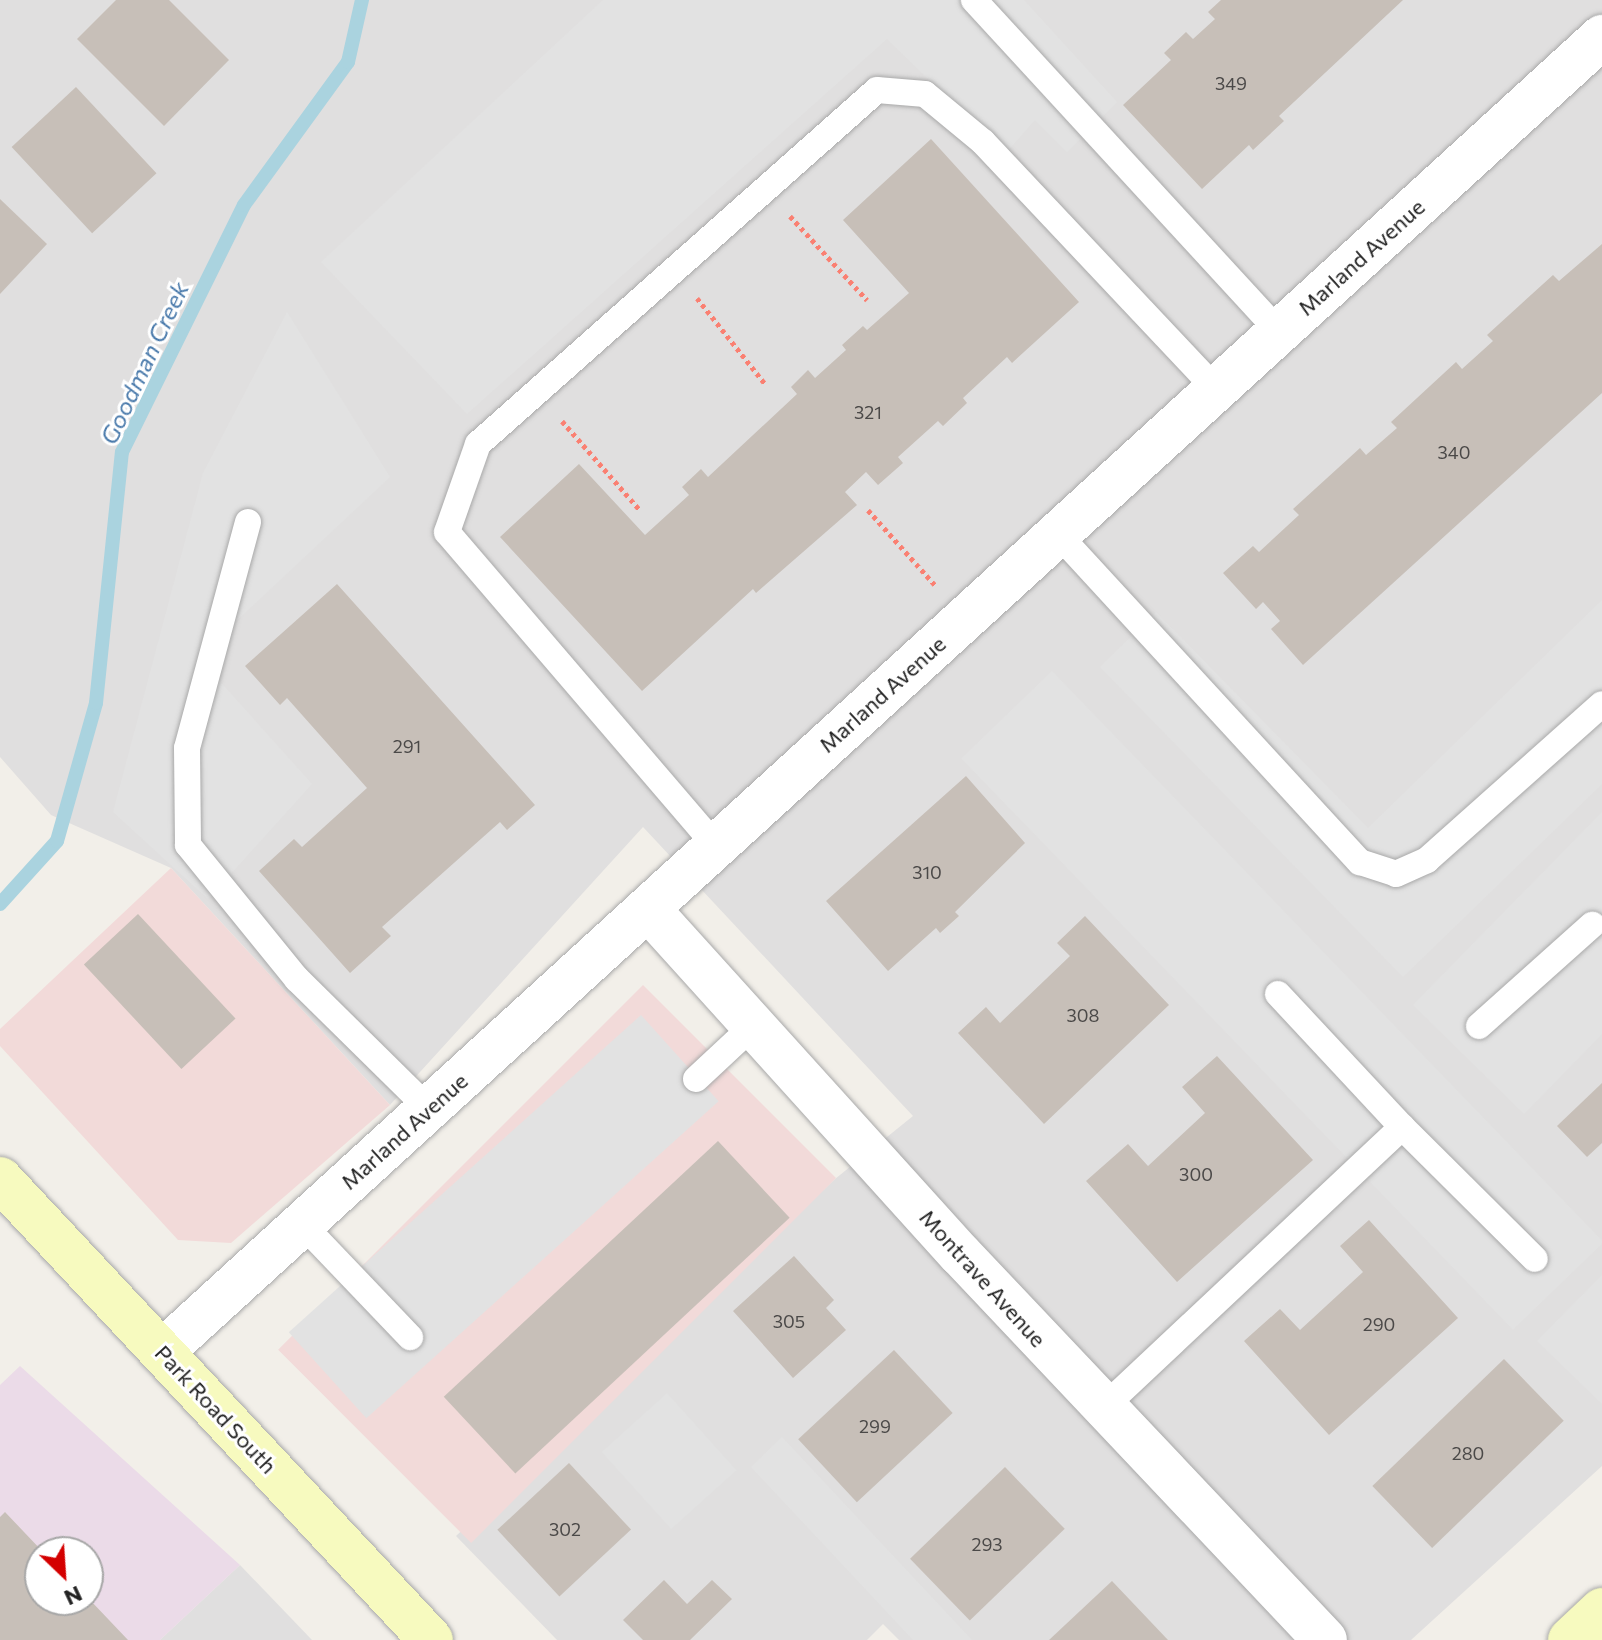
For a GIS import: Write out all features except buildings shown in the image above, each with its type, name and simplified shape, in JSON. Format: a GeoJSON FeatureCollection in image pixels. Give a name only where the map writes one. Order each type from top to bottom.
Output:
{"type":"FeatureCollection","features":[{"type":"Feature","properties":{"kind":"main road","name":"Park Road South"},"geometry":{"type":"LineString","coordinates":[[0,1179],[431,1640]]}},
{"type":"Feature","properties":{"kind":"main road"},"geometry":{"type":"LineString","coordinates":[[1570,1640],[1602,1610]]}},
{"type":"Feature","properties":{"kind":"street","name":"Marland Avenue"},"geometry":{"type":"LineString","coordinates":[[163,1351],[1602,37]]}},
{"type":"Feature","properties":{"kind":"street","name":"Montrave Avenue"},"geometry":{"type":"LineString","coordinates":[[648,909],[755,1024],[970,1266],[1325,1640]]}},
{"type":"Feature","properties":{"kind":"lane"},"geometry":{"type":"LineString","coordinates":[[974,0],[1279,332]]}},
{"type":"Feature","properties":{"kind":"lane"},"geometry":{"type":"LineString","coordinates":[[716,846],[447,532],[478,444],[877,90],[925,94],[983,142],[1216,389]]}},
{"type":"Feature","properties":{"kind":"lane"},"geometry":{"type":"LineString","coordinates":[[248,522],[187,748],[188,845],[297,979],[429,1109]]}},
{"type":"Feature","properties":{"kind":"lane"},"geometry":{"type":"LineString","coordinates":[[1058,534],[1360,862],[1396,874],[1427,860],[1602,704]]}},
{"type":"Feature","properties":{"kind":"lane"},"geometry":{"type":"LineString","coordinates":[[1479,1026],[1599,926]]}},
{"type":"Feature","properties":{"kind":"lane"},"geometry":{"type":"LineString","coordinates":[[1278,994],[1402,1127],[1535,1259]]}},
{"type":"Feature","properties":{"kind":"lane"},"geometry":{"type":"LineString","coordinates":[[696,1079],[755,1024]]}},
{"type":"Feature","properties":{"kind":"lane"},"geometry":{"type":"LineString","coordinates":[[1104,1407],[1402,1127]]}},
{"type":"Feature","properties":{"kind":"lane"},"geometry":{"type":"LineString","coordinates":[[301,1223],[410,1337]]}},
{"type":"Feature","properties":{"kind":"path"},"geometry":{"type":"LineString","coordinates":[[765,189],[867,300]]}},
{"type":"Feature","properties":{"kind":"path"},"geometry":{"type":"LineString","coordinates":[[675,269],[766,385]]}},
{"type":"Feature","properties":{"kind":"path"},"geometry":{"type":"LineString","coordinates":[[536,392],[640,510]]}},
{"type":"Feature","properties":{"kind":"path"},"geometry":{"type":"LineString","coordinates":[[868,510],[966,618]]}},
{"type":"Feature","properties":{"kind":"shaded area"},"geometry":{"type":"Polygon","coordinates":[[[0,0],[1602,0],[1602,1466],[1411,1640],[899,1640],[883,1624],[867,1640],[557,1640],[456,1536],[835,1179],[913,1116],[643,827],[390,1105],[171,868],[51,815],[0,757],[0,0]]]}},
{"type":"Feature","properties":{"kind":"shaded area"},"geometry":{"type":"Polygon","coordinates":[[[603,0],[1024,0],[1117,102],[1067,152],[1035,120],[1005,154],[887,39],[467,414],[321,262],[603,0]]]}},
{"type":"Feature","properties":{"kind":"shaded area"},"geometry":{"type":"Polygon","coordinates":[[[287,312],[390,477],[198,657],[312,784],[208,899],[113,812],[203,473],[287,312]]]}},
{"type":"Feature","properties":{"kind":"shaded area"},"geometry":{"type":"Polygon","coordinates":[[[1602,600],[1602,784],[1403,977],[1100,667],[1156,612],[1368,828],[1602,600]]]}},
{"type":"Feature","properties":{"kind":"shaded area"},"geometry":{"type":"Polygon","coordinates":[[[1052,671],[1602,1241],[1513,1330],[961,759],[1052,671]]]}},
{"type":"Feature","properties":{"kind":"shaded area"},"geometry":{"type":"Polygon","coordinates":[[[1602,812],[1602,1034],[1524,1114],[1413,1005],[1602,812]]]}},
{"type":"Feature","properties":{"kind":"shaded area"},"geometry":{"type":"Polygon","coordinates":[[[171,868],[390,1105],[231,1243],[178,1240],[0,1046],[0,1029],[171,868]]]}},
{"type":"Feature","properties":{"kind":"shaded area"},"geometry":{"type":"Polygon","coordinates":[[[643,985],[836,1178],[471,1543],[278,1350],[643,985]]]}},
{"type":"Feature","properties":{"kind":"shaded area"},"geometry":{"type":"Polygon","coordinates":[[[641,1015],[719,1101],[366,1418],[289,1332],[641,1015]]]}},
{"type":"Feature","properties":{"kind":"shaded area"},"geometry":{"type":"Polygon","coordinates":[[[1602,1275],[1602,1404],[1537,1341],[1602,1275]]]}},
{"type":"Feature","properties":{"kind":"shaded area"},"geometry":{"type":"Polygon","coordinates":[[[20,1366],[240,1565],[160,1640],[0,1640],[0,1385],[20,1366]]]}},
{"type":"Feature","properties":{"kind":"shaded area"},"geometry":{"type":"Polygon","coordinates":[[[667,1393],[737,1470],[671,1529],[602,1452],[667,1393]]]}},
{"type":"Feature","properties":{"kind":"shaded area"},"geometry":{"type":"Polygon","coordinates":[[[782,1437],[972,1640],[913,1640],[751,1467],[782,1437]]]}},
{"type":"Feature","properties":{"kind":"shaded area"},"geometry":{"type":"Polygon","coordinates":[[[240,1565],[312,1640],[160,1640],[240,1565]]]}},
{"type":"Feature","properties":{"kind":"waterway","name":"Goodman Creek"},"geometry":{"type":"LineString","coordinates":[[0,904],[57,841],[96,703],[122,452],[244,205],[348,62],[362,0]]}}]}
